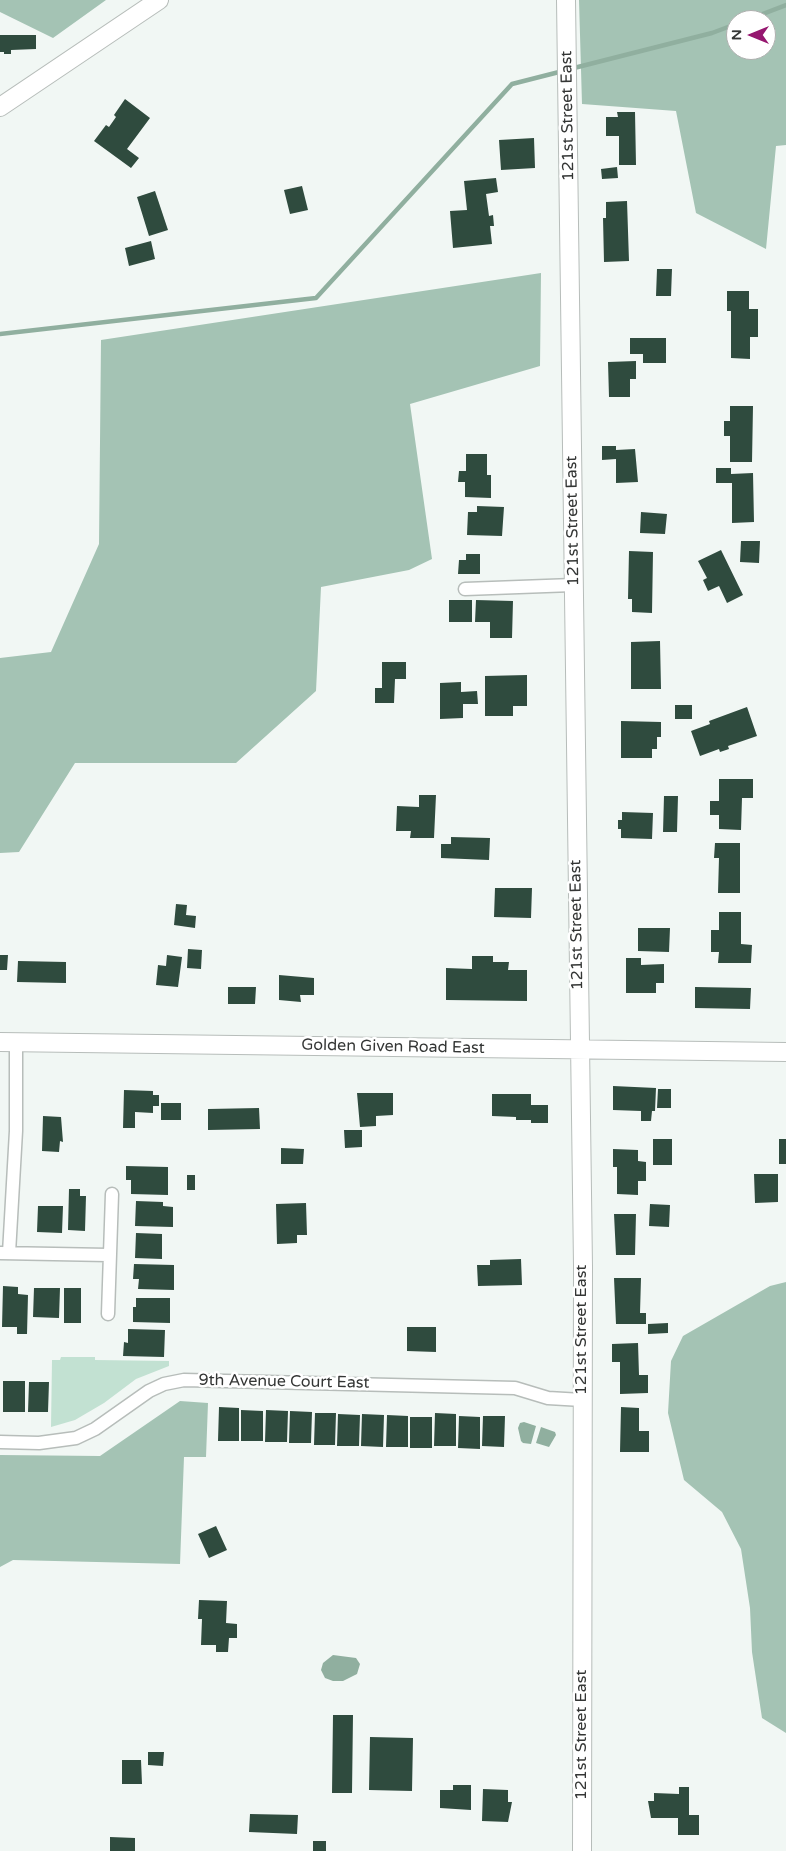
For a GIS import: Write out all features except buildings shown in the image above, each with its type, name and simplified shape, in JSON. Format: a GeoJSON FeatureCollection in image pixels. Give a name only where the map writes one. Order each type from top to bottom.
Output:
{"type":"FeatureCollection","features":[{"type":"Feature","properties":{"kind":"street"},"geometry":{"type":"LineString","coordinates":[[0,107],[159,0]]}},
{"type":"Feature","properties":{"kind":"street","name":"121st Street East"},"geometry":{"type":"LineString","coordinates":[[566,0],[580,1049],[582,1851]]}},
{"type":"Feature","properties":{"kind":"street"},"geometry":{"type":"LineString","coordinates":[[465,590],[573,585]]}},
{"type":"Feature","properties":{"kind":"street"},"geometry":{"type":"LineString","coordinates":[[8,1042],[16,1131],[4,1253],[108,1255]]}},
{"type":"Feature","properties":{"kind":"street","name":"Golden Given Road East"},"geometry":{"type":"LineString","coordinates":[[8,1042],[786,1052]]}},
{"type":"Feature","properties":{"kind":"street"},"geometry":{"type":"LineString","coordinates":[[108,1314],[108,1255],[112,1194]]}},
{"type":"Feature","properties":{"kind":"street","name":"9th Avenue Court East"},"geometry":{"type":"LineString","coordinates":[[0,1442],[39,1444],[76,1438],[95,1429],[149,1392],[164,1384],[184,1380],[515,1388],[556,1399],[582,1400]]}},
{"type":"Feature","properties":{"kind":"shaded area"},"geometry":{"type":"Polygon","coordinates":[[[0,0],[106,0],[53,38],[0,12],[0,0]]]}},
{"type":"Feature","properties":{"kind":"shaded area"},"geometry":{"type":"Polygon","coordinates":[[[579,0],[786,0],[786,145],[776,146],[766,249],[696,213],[676,111],[582,104],[579,0]]]}},
{"type":"Feature","properties":{"kind":"shaded area"},"geometry":{"type":"Polygon","coordinates":[[[541,273],[540,366],[410,404],[432,559],[409,570],[321,587],[316,691],[236,763],[75,763],[19,852],[0,853],[0,658],[51,652],[99,544],[101,340],[541,273]]]}},
{"type":"Feature","properties":{"kind":"shaded area"},"geometry":{"type":"Polygon","coordinates":[[[786,1282],[786,1733],[762,1718],[752,1652],[750,1608],[741,1549],[722,1512],[684,1480],[668,1413],[671,1361],[683,1336],[770,1286],[786,1282]]]}},
{"type":"Feature","properties":{"kind":"shaded area"},"geometry":{"type":"Polygon","coordinates":[[[61,1357],[95,1357],[95,1360],[169,1361],[169,1366],[136,1379],[104,1403],[75,1420],[51,1427],[52,1360],[60,1360],[61,1357]]]}},
{"type":"Feature","properties":{"kind":"shaded area"},"geometry":{"type":"Polygon","coordinates":[[[180,1401],[208,1403],[206,1457],[184,1457],[180,1564],[13,1560],[0,1567],[0,1455],[100,1456],[180,1401]]]}},
{"type":"Feature","properties":{"kind":"shaded area"},"geometry":{"type":"Polygon","coordinates":[[[524,1422],[536,1426],[531,1444],[521,1441],[518,1428],[520,1423],[524,1422]]]}},
{"type":"Feature","properties":{"kind":"shaded area"},"geometry":{"type":"Polygon","coordinates":[[[541,1427],[555,1432],[556,1435],[549,1447],[536,1443],[541,1427]]]}},
{"type":"Feature","properties":{"kind":"shaded area"},"geometry":{"type":"Polygon","coordinates":[[[333,1655],[356,1658],[360,1664],[357,1674],[343,1681],[333,1681],[325,1678],[321,1670],[323,1663],[333,1655]]]}},
{"type":"Feature","properties":{"kind":"waterway"},"geometry":{"type":"LineString","coordinates":[[773,10],[786,5]]}},
{"type":"Feature","properties":{"kind":"waterway"},"geometry":{"type":"LineString","coordinates":[[570,69],[726,28]]}},
{"type":"Feature","properties":{"kind":"waterway"},"geometry":{"type":"LineString","coordinates":[[0,334],[316,298],[512,84],[563,71]]}}]}
